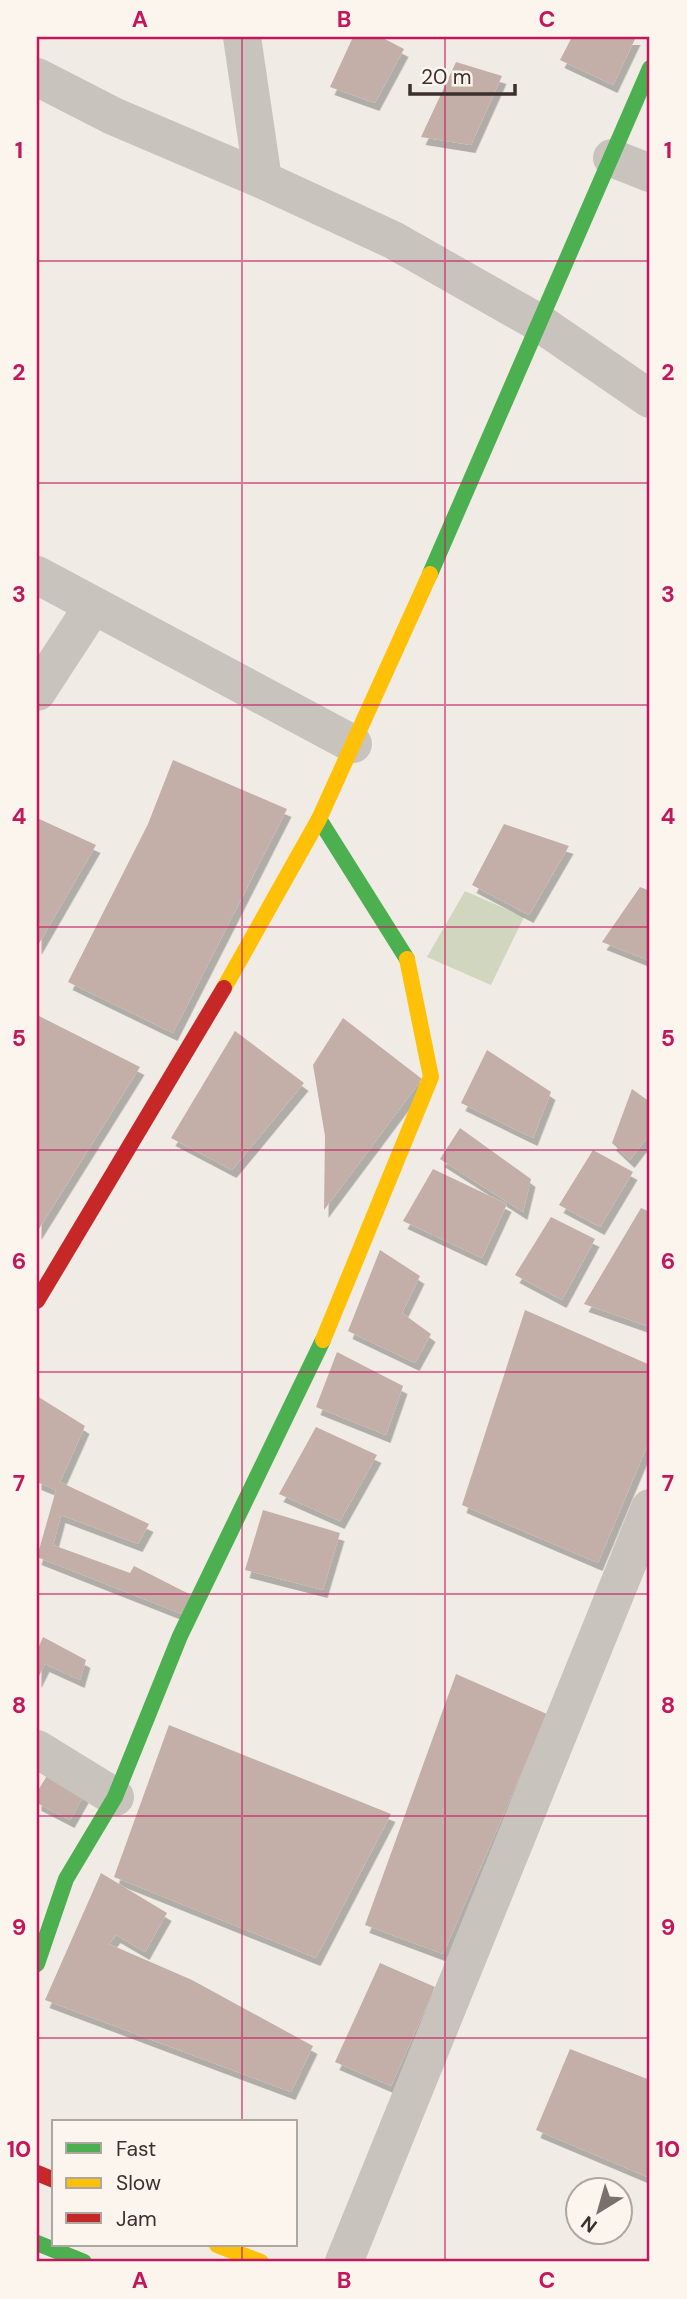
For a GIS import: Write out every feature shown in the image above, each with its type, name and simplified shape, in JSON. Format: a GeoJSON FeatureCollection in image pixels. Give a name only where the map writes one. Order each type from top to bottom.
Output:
{"type":"FeatureCollection","features":[{"type":"Feature","properties":{"kind":"street"},"geometry":{"type":"LineString","coordinates":[[242,37],[263,180]]}},
{"type":"Feature","properties":{"kind":"street"},"geometry":{"type":"LineString","coordinates":[[43,1279],[201,1029],[319,819],[541,324],[650,68]]}},
{"type":"Feature","properties":{"kind":"street"},"geometry":{"type":"LineString","coordinates":[[37,77],[113,116],[263,180],[393,240],[541,324],[650,399]]}},
{"type":"Feature","properties":{"kind":"street"},"geometry":{"type":"LineString","coordinates":[[612,158],[650,173]]}},
{"type":"Feature","properties":{"kind":"street"},"geometry":{"type":"LineString","coordinates":[[37,575],[353,744]]}},
{"type":"Feature","properties":{"kind":"street"},"geometry":{"type":"LineString","coordinates":[[37,692],[93,606]]}},
{"type":"Feature","properties":{"kind":"street"},"geometry":{"type":"LineString","coordinates":[[37,1964],[66,1879],[114,1797],[180,1636],[322,1343],[431,1077],[406,955],[319,819]]}},
{"type":"Feature","properties":{"kind":"street"},"geometry":{"type":"LineString","coordinates":[[344,2262],[575,1687],[650,1508]]}},
{"type":"Feature","properties":{"kind":"street"},"geometry":{"type":"LineString","coordinates":[[37,1749],[114,1797]]}},
{"type":"Feature","properties":{"kind":"street"},"geometry":{"type":"LineString","coordinates":[[37,2243],[84,2262]]}},
{"type":"Feature","properties":{"kind":"street"},"geometry":{"type":"LineString","coordinates":[[220,2246],[261,2262]]}},
{"type":"Feature","properties":{"kind":"green space"},"geometry":{"type":"Polygon","coordinates":[[[465,891],[524,917],[491,985],[427,957],[465,891]]]}},
{"type":"Feature","properties":{"kind":"building"},"geometry":{"type":"Polygon","coordinates":[[[353,37],[381,37],[404,49],[375,103],[330,87],[353,37]]]}},
{"type":"Feature","properties":{"kind":"building"},"geometry":{"type":"Polygon","coordinates":[[[572,37],[636,37],[613,85],[560,60],[572,37]]]}},
{"type":"Feature","properties":{"kind":"building"},"geometry":{"type":"Polygon","coordinates":[[[456,62],[502,76],[471,145],[421,137],[456,62]]]}},
{"type":"Feature","properties":{"kind":"building"},"geometry":{"type":"Polygon","coordinates":[[[173,760],[287,809],[173,1033],[68,982],[148,824],[173,760]]]}},
{"type":"Feature","properties":{"kind":"building"},"geometry":{"type":"Polygon","coordinates":[[[37,818],[96,845],[37,947],[37,818]]]}},
{"type":"Feature","properties":{"kind":"building"},"geometry":{"type":"Polygon","coordinates":[[[504,824],[569,846],[529,915],[472,885],[504,824]]]}},
{"type":"Feature","properties":{"kind":"building"},"geometry":{"type":"Polygon","coordinates":[[[640,887],[650,891],[650,961],[602,942],[640,887]]]}},
{"type":"Feature","properties":{"kind":"building"},"geometry":{"type":"Polygon","coordinates":[[[37,1015],[140,1067],[37,1232],[37,1015]]]}},
{"type":"Feature","properties":{"kind":"building"},"geometry":{"type":"Polygon","coordinates":[[[343,1018],[422,1079],[324,1210],[325,1136],[313,1065],[343,1018]]]}},
{"type":"Feature","properties":{"kind":"building"},"geometry":{"type":"Polygon","coordinates":[[[235,1031],[304,1083],[232,1170],[171,1138],[235,1031]]]}},
{"type":"Feature","properties":{"kind":"building"},"geometry":{"type":"Polygon","coordinates":[[[487,1050],[551,1092],[533,1138],[461,1103],[487,1050]]]}},
{"type":"Feature","properties":{"kind":"building"},"geometry":{"type":"Polygon","coordinates":[[[632,1089],[650,1102],[650,1134],[630,1160],[612,1143],[632,1089]]]}},
{"type":"Feature","properties":{"kind":"building"},"geometry":{"type":"Polygon","coordinates":[[[460,1128],[531,1179],[523,1212],[440,1159],[460,1128]]]}},
{"type":"Feature","properties":{"kind":"building"},"geometry":{"type":"Polygon","coordinates":[[[593,1150],[633,1172],[600,1227],[559,1205],[593,1150]]]}},
{"type":"Feature","properties":{"kind":"building"},"geometry":{"type":"Polygon","coordinates":[[[433,1169],[507,1204],[482,1258],[403,1221],[433,1169]]]}},
{"type":"Feature","properties":{"kind":"building"},"geometry":{"type":"Polygon","coordinates":[[[641,1208],[650,1212],[650,1327],[584,1304],[641,1208]]]}},
{"type":"Feature","properties":{"kind":"building"},"geometry":{"type":"Polygon","coordinates":[[[551,1217],[595,1239],[562,1300],[515,1275],[551,1217]]]}},
{"type":"Feature","properties":{"kind":"building"},"geometry":{"type":"Polygon","coordinates":[[[380,1250],[420,1276],[402,1313],[431,1334],[415,1363],[348,1331],[380,1250]]]}},
{"type":"Feature","properties":{"kind":"building"},"geometry":{"type":"Polygon","coordinates":[[[525,1310],[650,1365],[650,1439],[598,1563],[462,1505],[525,1310]]]}},
{"type":"Feature","properties":{"kind":"building"},"geometry":{"type":"Polygon","coordinates":[[[337,1352],[403,1386],[386,1435],[316,1407],[337,1352]]]}},
{"type":"Feature","properties":{"kind":"building"},"geometry":{"type":"Polygon","coordinates":[[[37,1396],[85,1426],[60,1482],[149,1524],[138,1544],[61,1515],[53,1545],[130,1573],[134,1566],[191,1595],[182,1614],[37,1557],[56,1490],[37,1482],[37,1396]]]}},
{"type":"Feature","properties":{"kind":"building"},"geometry":{"type":"Polygon","coordinates":[[[316,1427],[377,1455],[340,1521],[279,1494],[316,1427]]]}},
{"type":"Feature","properties":{"kind":"building"},"geometry":{"type":"Polygon","coordinates":[[[263,1510],[340,1533],[323,1590],[245,1570],[263,1510]]]}},
{"type":"Feature","properties":{"kind":"building"},"geometry":{"type":"Polygon","coordinates":[[[43,1637],[86,1660],[80,1680],[45,1664],[37,1680],[37,1651],[43,1637]]]}},
{"type":"Feature","properties":{"kind":"building"},"geometry":{"type":"Polygon","coordinates":[[[456,1674],[547,1714],[443,1954],[365,1925],[456,1674]]]}},
{"type":"Feature","properties":{"kind":"building"},"geometry":{"type":"Polygon","coordinates":[[[169,1725],[391,1814],[316,1958],[114,1877],[169,1725]]]}},
{"type":"Feature","properties":{"kind":"building"},"geometry":{"type":"Polygon","coordinates":[[[50,1771],[87,1790],[70,1820],[37,1803],[37,1792],[50,1771]]]}},
{"type":"Feature","properties":{"kind":"building"},"geometry":{"type":"Polygon","coordinates":[[[101,1873],[167,1913],[145,1952],[116,1935],[109,1944],[192,1980],[313,2046],[291,2092],[45,2000],[101,1873]]]}},
{"type":"Feature","properties":{"kind":"building"},"geometry":{"type":"Polygon","coordinates":[[[380,1963],[435,1987],[391,2086],[335,2062],[380,1963]]]}},
{"type":"Feature","properties":{"kind":"building"},"geometry":{"type":"Polygon","coordinates":[[[570,2049],[650,2080],[650,2178],[536,2130],[570,2049]]]}},
{"type":"Feature","properties":{"kind":"traffic: fast"},"geometry":{"type":"LineString","coordinates":[[430,574],[650,68]]}},
{"type":"Feature","properties":{"kind":"traffic: fast"},"geometry":{"type":"LineString","coordinates":[[319,819],[407,959]]}},
{"type":"Feature","properties":{"kind":"traffic: fast"},"geometry":{"type":"LineString","coordinates":[[37,1964],[66,1879],[115,1797],[180,1636],[323,1340]]}},
{"type":"Feature","properties":{"kind":"traffic: fast"},"geometry":{"type":"LineString","coordinates":[[37,2243],[84,2262]]}},
{"type":"Feature","properties":{"kind":"traffic: slow"},"geometry":{"type":"LineString","coordinates":[[224,988],[319,819],[430,574]]}},
{"type":"Feature","properties":{"kind":"traffic: slow"},"geometry":{"type":"LineString","coordinates":[[323,1340],[431,1077],[407,959]]}},
{"type":"Feature","properties":{"kind":"traffic: slow"},"geometry":{"type":"LineString","coordinates":[[220,2246],[261,2262]]}},
{"type":"Feature","properties":{"kind":"traffic: jam"},"geometry":{"type":"LineString","coordinates":[[37,1301],[224,988]]}},
{"type":"Feature","properties":{"kind":"traffic: jam"},"geometry":{"type":"LineString","coordinates":[[37,2173],[52,2179]]}}]}
